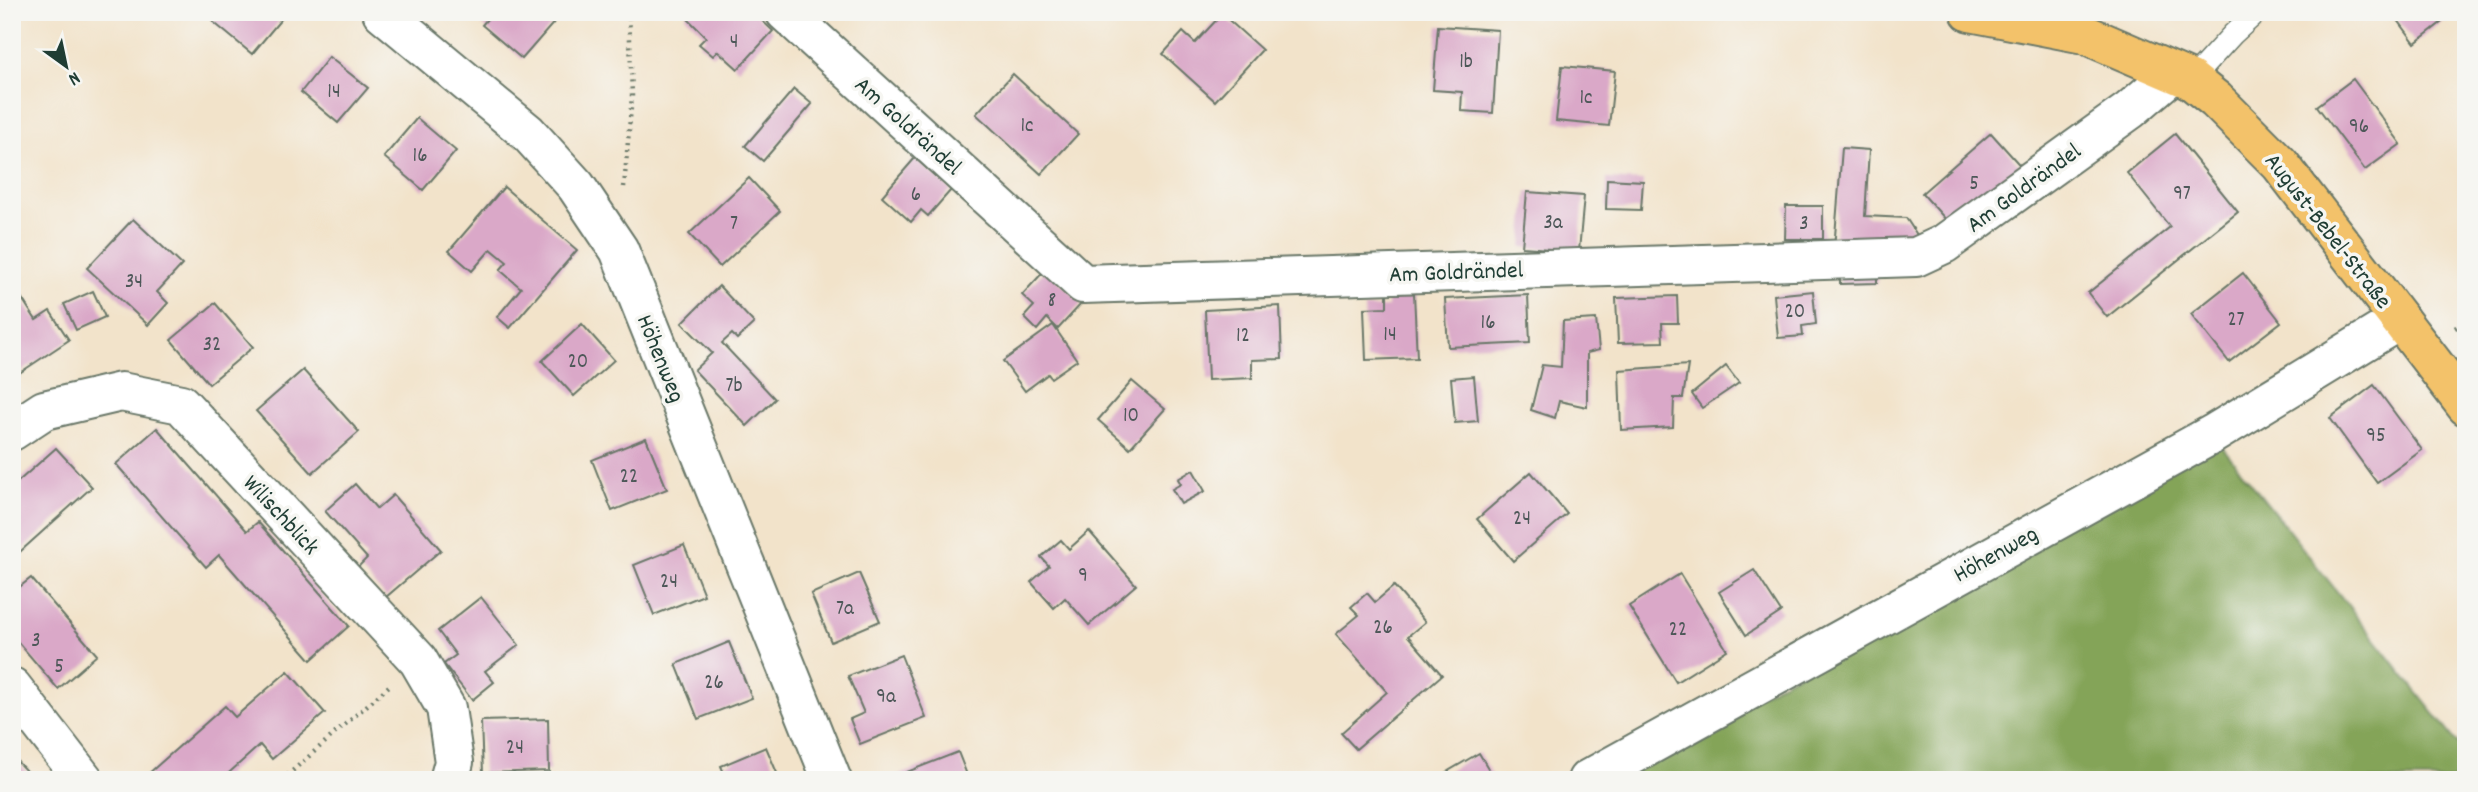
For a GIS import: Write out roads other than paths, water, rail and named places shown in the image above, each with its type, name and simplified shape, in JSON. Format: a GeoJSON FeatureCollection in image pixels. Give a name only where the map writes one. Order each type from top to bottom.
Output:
{"type":"FeatureCollection","features":[{"type":"Feature","properties":{"kind":"main road","name":"August-Bebel-Straße"},"geometry":{"type":"LineString","coordinates":[[1970,12],[2084,34],[2182,77],[2216,100],[2280,164],[2466,405]]}},
{"type":"Feature","properties":{"kind":"street","name":"Höhenweg"},"geometry":{"type":"LineString","coordinates":[[382,12],[528,133],[576,186],[619,250],[832,780]]}},
{"type":"Feature","properties":{"kind":"street","name":"Am Goldrändel"},"geometry":{"type":"LineString","coordinates":[[785,12],[1083,284],[1916,257],[1944,244],[2130,110],[2182,77]]}},
{"type":"Feature","properties":{"kind":"street","name":"Höhenweg"},"geometry":{"type":"LineString","coordinates":[[1587,780],[2213,434],[2400,320]]}},
{"type":"Feature","properties":{"kind":"street","name":"Wilischblick"},"geometry":{"type":"LineString","coordinates":[[12,431],[44,410],[121,392],[181,404],[418,660],[446,708],[454,762],[449,780]]}},
{"type":"Feature","properties":{"kind":"street"},"geometry":{"type":"LineString","coordinates":[[12,687],[84,780]]}},
{"type":"Feature","properties":{"kind":"lane"},"geometry":{"type":"LineString","coordinates":[[2182,77],[2257,12]]}}]}
